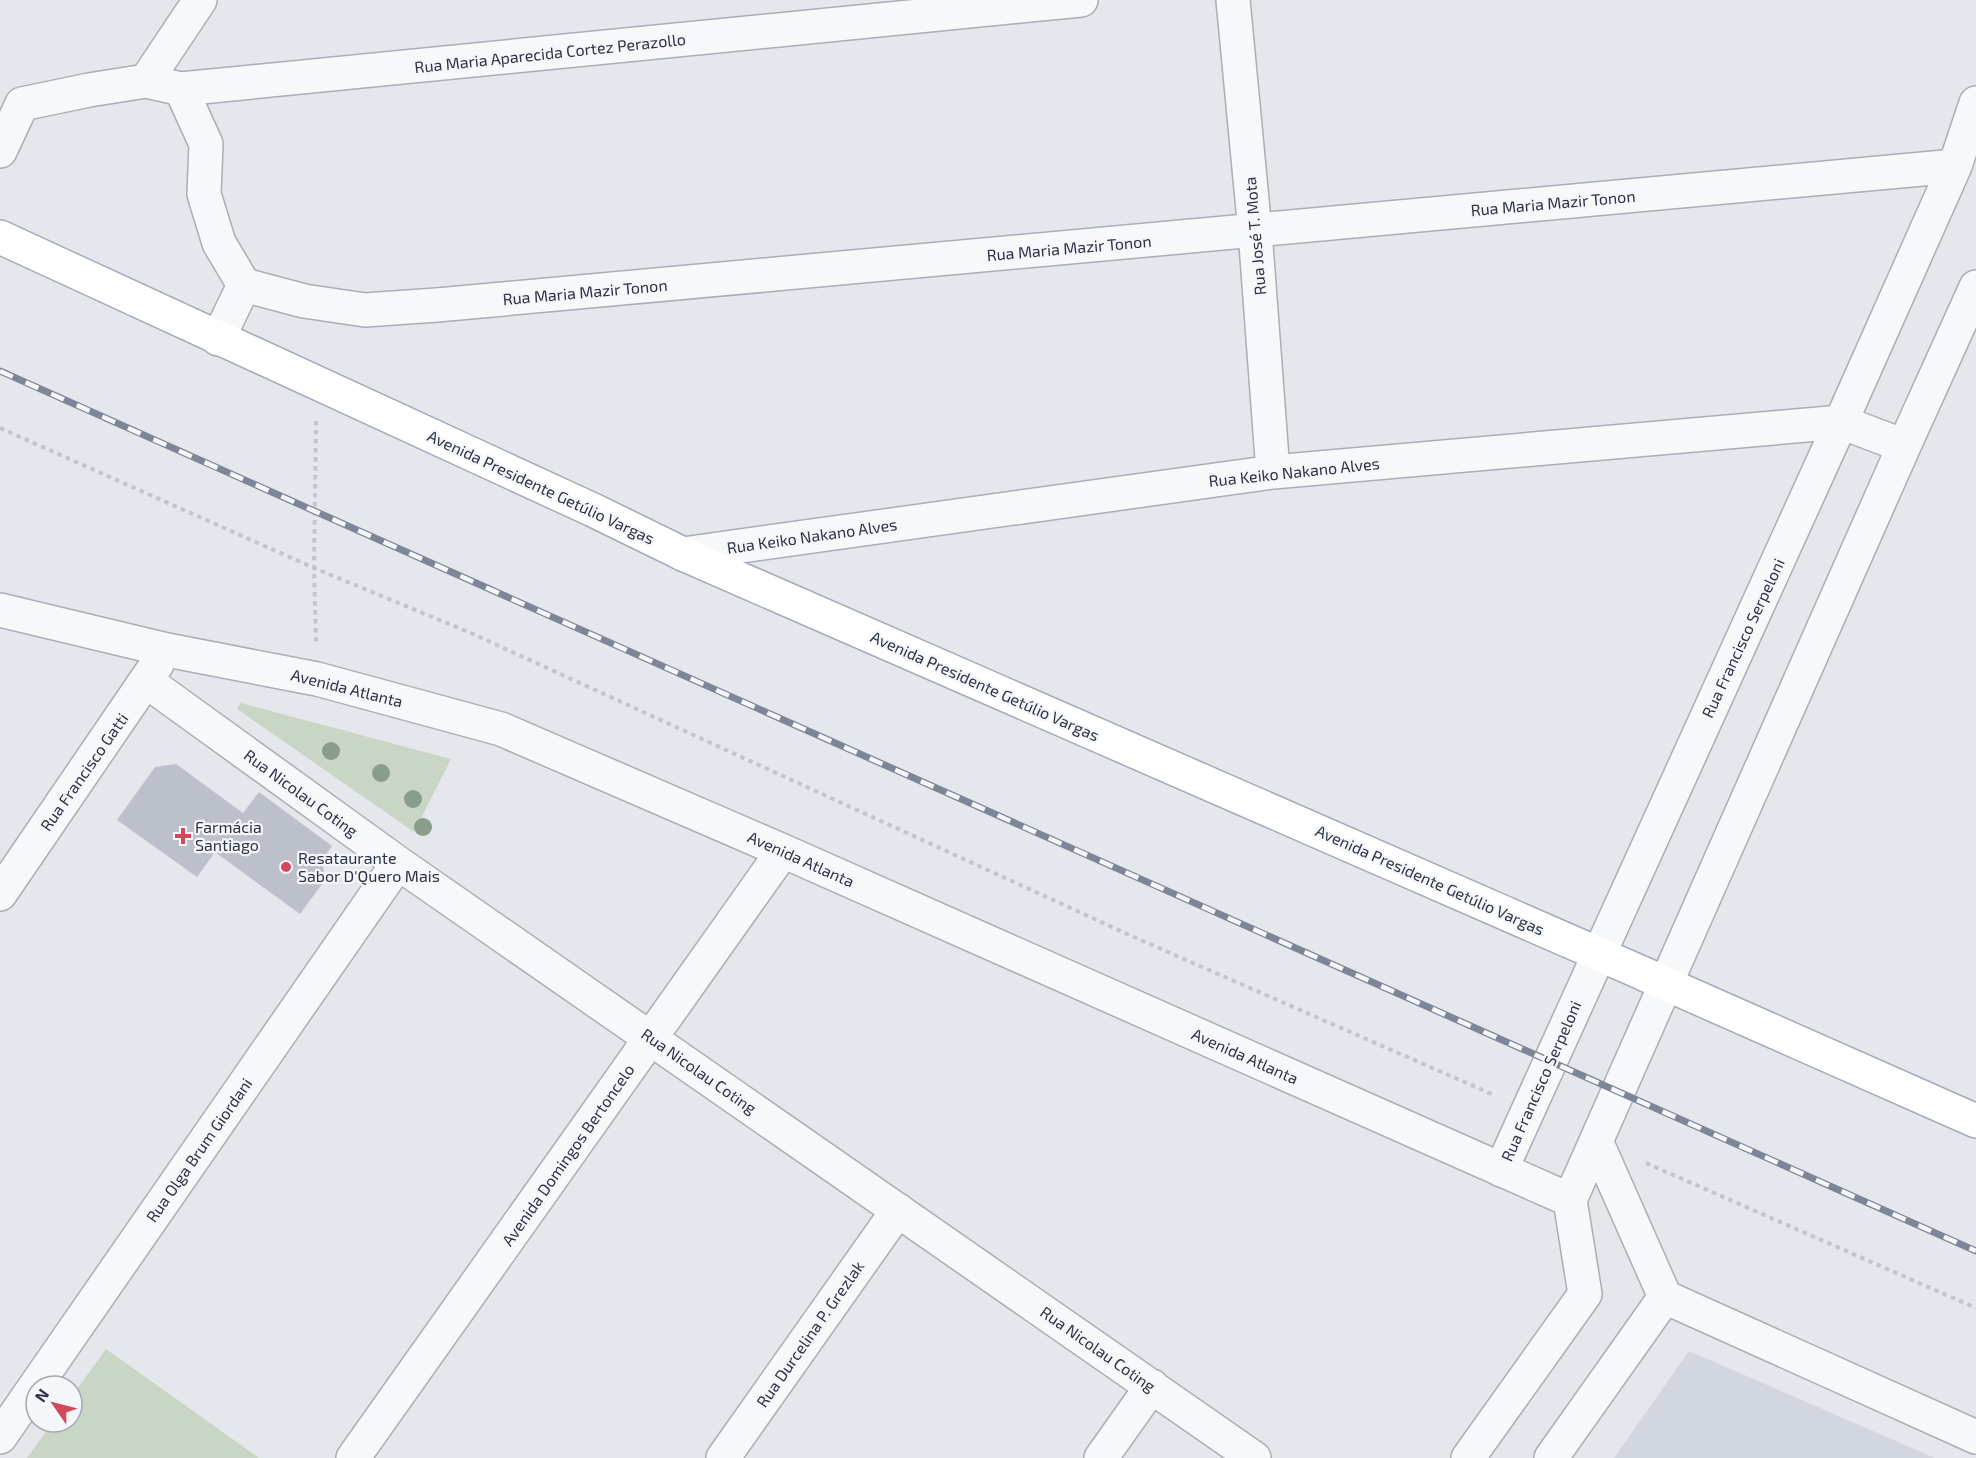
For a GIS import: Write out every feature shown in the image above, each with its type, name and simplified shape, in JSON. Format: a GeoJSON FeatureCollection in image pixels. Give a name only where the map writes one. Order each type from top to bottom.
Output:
{"type":"FeatureCollection","features":[{"type":"Feature","properties":{"kind":"main road","name":"Avenida Presidente Getúlio Vargas"},"geometry":{"type":"LineString","coordinates":[[0,237],[218,339],[317,382],[683,554],[1599,953],[1976,1121]]}},
{"type":"Feature","properties":{"kind":"street"},"geometry":{"type":"LineString","coordinates":[[146,81],[200,0]]}},
{"type":"Feature","properties":{"kind":"street","name":"Rua Maria Aparecida Cortez Perazollo"},"geometry":{"type":"LineString","coordinates":[[0,151],[11,99],[146,81],[181,89],[1081,0]]}},
{"type":"Feature","properties":{"kind":"street","name":"Rua José T. Mota"},"geometry":{"type":"LineString","coordinates":[[1233,0],[1255,231],[1273,472]]}},
{"type":"Feature","properties":{"kind":"street"},"geometry":{"type":"LineString","coordinates":[[181,89],[206,144],[204,194],[219,243],[244,285],[218,339]]}},
{"type":"Feature","properties":{"kind":"street","name":"Rua Francisco Serpeloni"},"geometry":{"type":"LineString","coordinates":[[1501,1170],[1955,166],[1976,103]]}},
{"type":"Feature","properties":{"kind":"street","name":"Rua Maria Mazir Tonon"},"geometry":{"type":"LineString","coordinates":[[244,285],[304,301],[375,309],[473,302],[1955,166]]}},
{"type":"Feature","properties":{"kind":"street"},"geometry":{"type":"LineString","coordinates":[[1468,1458],[1585,1294],[1570,1200],[1976,287]]}},
{"type":"Feature","properties":{"kind":"street","name":"Rua Keiko Nakano Alves"},"geometry":{"type":"LineString","coordinates":[[683,554],[1273,472],[1841,422],[1904,446]]}},
{"type":"Feature","properties":{"kind":"street","name":"Avenida Atlanta"},"geometry":{"type":"LineString","coordinates":[[0,610],[166,650],[317,678],[501,729],[783,851],[1570,1200]]}},
{"type":"Feature","properties":{"kind":"street","name":"Rua Francisco Gatti"},"geometry":{"type":"LineString","coordinates":[[0,894],[166,650]]}},
{"type":"Feature","properties":{"kind":"street","name":"Rua Nicolau Coting"},"geometry":{"type":"LineString","coordinates":[[146,681],[399,863],[1254,1458]]}},
{"type":"Feature","properties":{"kind":"street","name":"Avenida Domingos Bertoncelo"},"geometry":{"type":"LineString","coordinates":[[353,1458],[783,851]]}},
{"type":"Feature","properties":{"kind":"street","name":"Rua Olga Brum Giordani"},"geometry":{"type":"LineString","coordinates":[[0,1437],[399,863]]}},
{"type":"Feature","properties":{"kind":"street"},"geometry":{"type":"LineString","coordinates":[[1596,1141],[1665,1297],[1976,1437]]}},
{"type":"Feature","properties":{"kind":"street","name":"Rua Durcelina P. Grezlak"},"geometry":{"type":"LineString","coordinates":[[723,1458],[898,1210]]}},
{"type":"Feature","properties":{"kind":"street"},"geometry":{"type":"LineString","coordinates":[[1551,1458],[1665,1297]]}},
{"type":"Feature","properties":{"kind":"street"},"geometry":{"type":"LineString","coordinates":[[1101,1458],[1152,1386]]}},
{"type":"Feature","properties":{"kind":"path"},"geometry":{"type":"LineString","coordinates":[[317,382],[314,568],[317,678]]}},
{"type":"Feature","properties":{"kind":"path"},"geometry":{"type":"LineString","coordinates":[[0,428],[314,568],[471,633],[1136,938],[1528,1110]]}},
{"type":"Feature","properties":{"kind":"path"},"geometry":{"type":"LineString","coordinates":[[1596,1141],[1976,1308]]}},
{"type":"Feature","properties":{"kind":"shaded area"},"geometry":{"type":"Polygon","coordinates":[[[1689,1351],[1935,1458],[1614,1458],[1689,1351]]]}},
{"type":"Feature","properties":{"kind":"green space"},"geometry":{"type":"Polygon","coordinates":[[[241,703],[451,759],[414,832],[237,709],[241,703]]]}},
{"type":"Feature","properties":{"kind":"green space"},"geometry":{"type":"Polygon","coordinates":[[[106,1349],[259,1458],[27,1458],[44,1434],[84,1434],[84,1379],[106,1349]]]}},
{"type":"Feature","properties":{"kind":"building"},"geometry":{"type":"Polygon","coordinates":[[[176,764],[243,813],[259,792],[332,846],[322,860],[325,880],[300,914],[215,852],[197,877],[117,820],[155,767],[176,764]]]}},
{"type":"Feature","properties":{"kind":"railway"},"geometry":{"type":"LineString","coordinates":[[0,371],[1976,1251]]}},
{"type":"Feature","properties":{"kind":"place","name":"Farmácia Santiago"},"geometry":{"type":"Point","coordinates":[183,836]}},
{"type":"Feature","properties":{"kind":"place","name":"Resataurante Sabor D'Quero Mais"},"geometry":{"type":"Point","coordinates":[286,867]}}]}
